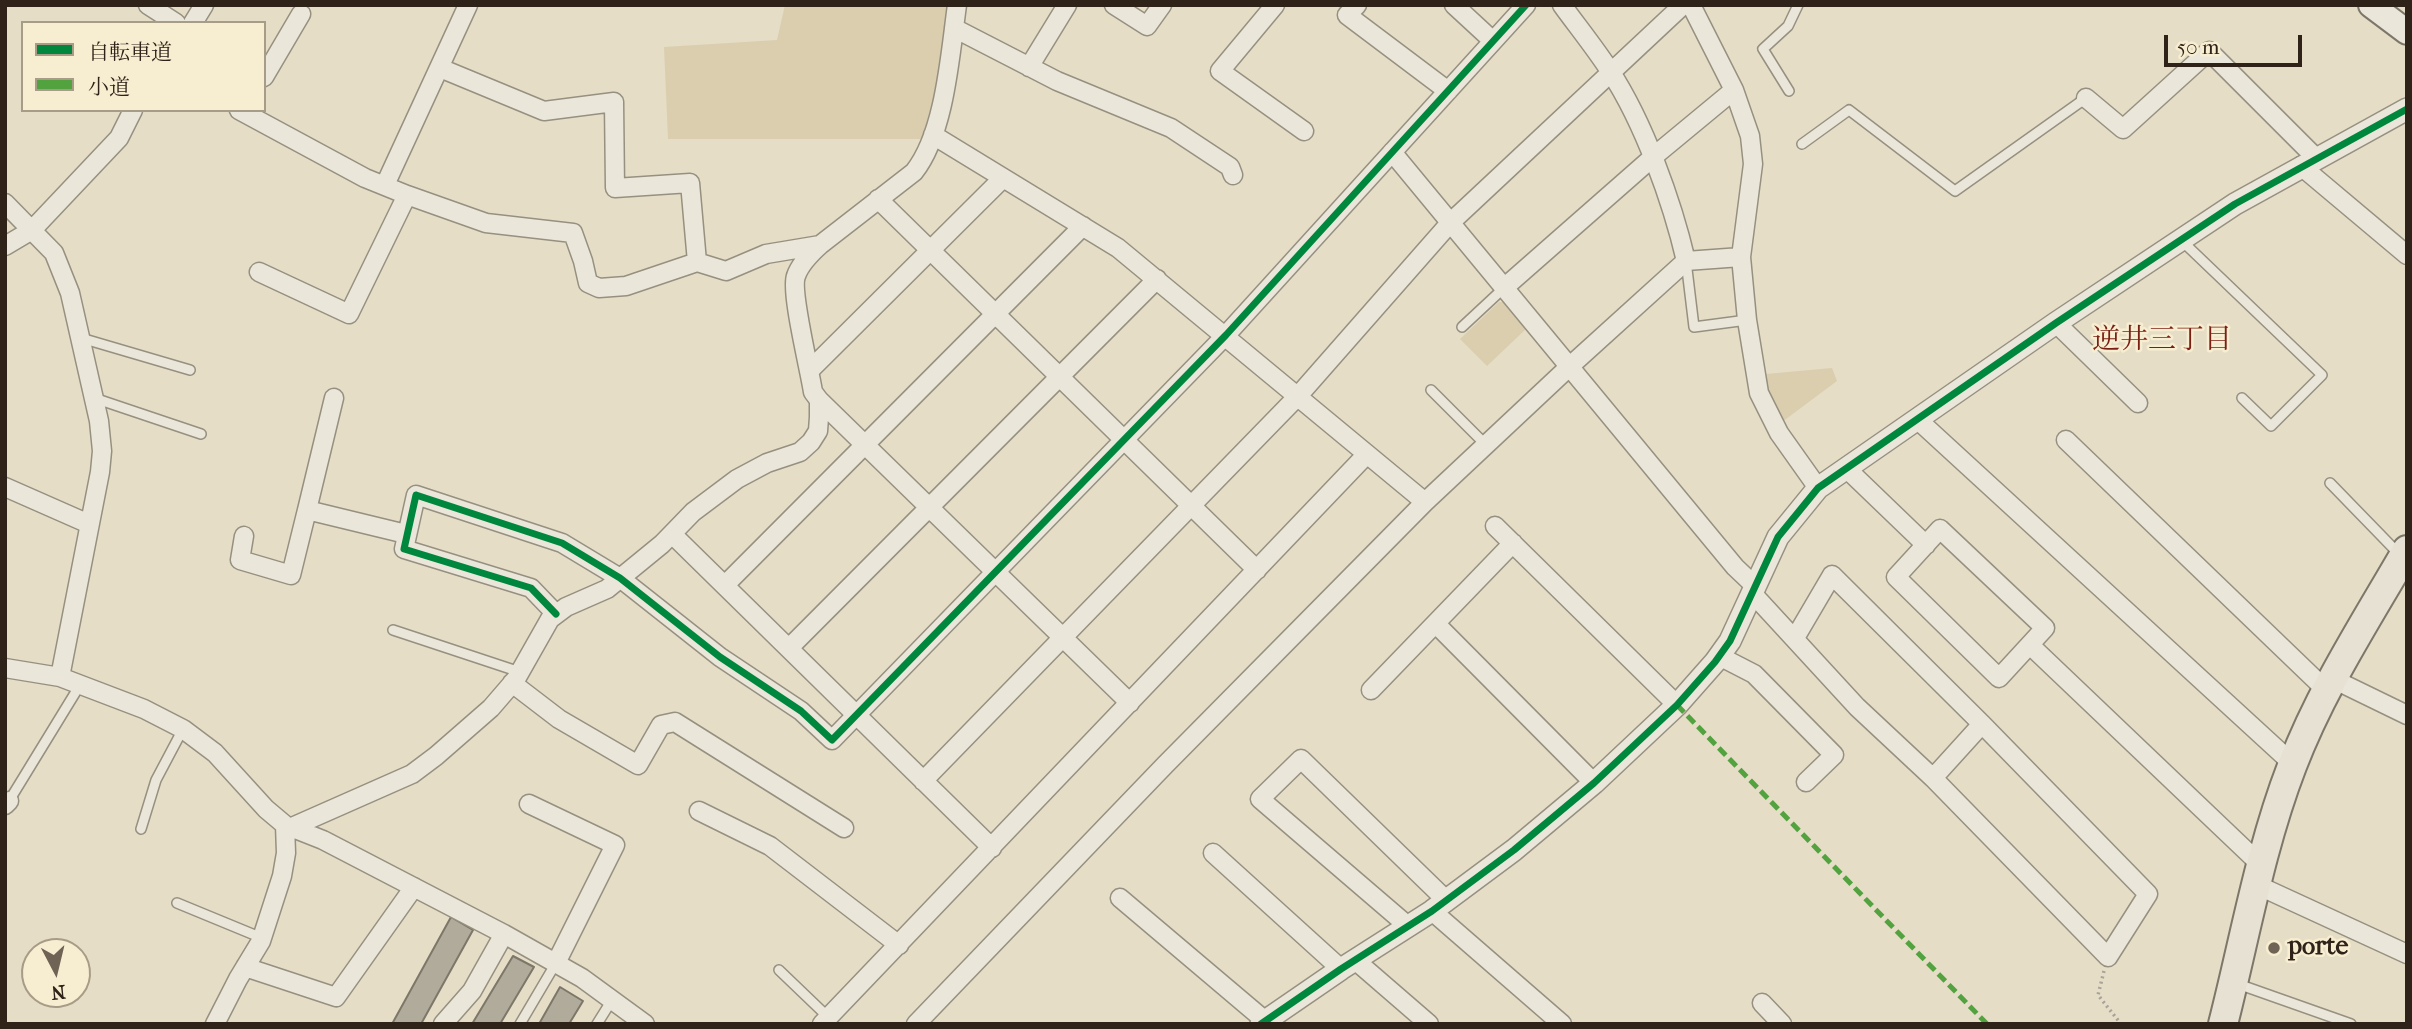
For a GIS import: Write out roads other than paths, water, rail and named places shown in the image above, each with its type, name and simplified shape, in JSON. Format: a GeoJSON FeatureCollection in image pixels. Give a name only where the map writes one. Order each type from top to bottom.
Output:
{"type":"FeatureCollection","features":[{"type":"Feature","properties":{"kind":"main road"},"geometry":{"type":"LineString","coordinates":[[2371,5],[2407,32]]}},
{"type":"Feature","properties":{"kind":"main road"},"geometry":{"type":"LineString","coordinates":[[2223,1024],[2259,875],[2293,764],[2330,685],[2398,587],[2405,554]]}},
{"type":"Feature","properties":{"kind":"street"},"geometry":{"type":"LineString","coordinates":[[148,5],[173,21]]}},
{"type":"Feature","properties":{"kind":"street"},"geometry":{"type":"LineString","coordinates":[[194,21],[204,5]]}},
{"type":"Feature","properties":{"kind":"street"},"geometry":{"type":"LineString","coordinates":[[385,185],[468,5]]}},
{"type":"Feature","properties":{"kind":"street"},"geometry":{"type":"LineString","coordinates":[[957,5],[947,79],[925,158],[914,172],[820,245],[807,258],[794,278],[814,392],[819,400],[1130,703]]}},
{"type":"Feature","properties":{"kind":"street"},"geometry":{"type":"LineString","coordinates":[[1028,67],[1067,5]]}},
{"type":"Feature","properties":{"kind":"street"},"geometry":{"type":"LineString","coordinates":[[1114,5],[1147,26],[1162,5]]}},
{"type":"Feature","properties":{"kind":"street"},"geometry":{"type":"LineString","coordinates":[[1275,5],[1220,71],[1304,131]]}},
{"type":"Feature","properties":{"kind":"street"},"geometry":{"type":"LineString","coordinates":[[1357,5],[1347,15],[1448,92]]}},
{"type":"Feature","properties":{"kind":"street"},"geometry":{"type":"LineString","coordinates":[[1454,5],[1493,41]]}},
{"type":"Feature","properties":{"kind":"street"},"geometry":{"type":"LineString","coordinates":[[556,614],[531,588],[404,549],[416,495],[562,543],[620,578],[720,657],[801,711],[832,740],[1226,335],[1526,5]]}},
{"type":"Feature","properties":{"kind":"street"},"geometry":{"type":"LineString","coordinates":[[1562,5],[1611,72],[1653,157],[1677,223],[1686,261]]}},
{"type":"Feature","properties":{"kind":"street"},"geometry":{"type":"LineString","coordinates":[[923,781],[1298,396],[1450,223],[1683,5]]}},
{"type":"Feature","properties":{"kind":"street"},"geometry":{"type":"LineString","coordinates":[[1691,5],[1734,90],[1750,136],[1753,164],[1741,257],[1747,320],[1759,393],[1779,433],[1818,488]]}},
{"type":"Feature","properties":{"kind":"street"},"geometry":{"type":"LineString","coordinates":[[266,74],[301,14]]}},
{"type":"Feature","properties":{"kind":"street"},"geometry":{"type":"LineString","coordinates":[[954,28],[1028,67],[1171,128],[1230,167],[1233,175]]}},
{"type":"Feature","properties":{"kind":"street"},"geometry":{"type":"LineString","coordinates":[[2086,98],[2123,129],[2209,51],[2309,162],[2407,256]]}},
{"type":"Feature","properties":{"kind":"street"},"geometry":{"type":"LineString","coordinates":[[440,68],[544,111],[614,102],[615,188],[690,183],[696,262]]}},
{"type":"Feature","properties":{"kind":"street"},"geometry":{"type":"LineString","coordinates":[[1505,287],[1734,90]]}},
{"type":"Feature","properties":{"kind":"street"},"geometry":{"type":"LineString","coordinates":[[1120,898],[1265,1023],[1348,964],[1439,906],[1514,850],[1594,783],[1677,705],[1730,641],[1778,537],[1818,488],[2056,323],[2235,204],[2407,109]]}},
{"type":"Feature","properties":{"kind":"street"},"geometry":{"type":"LineString","coordinates":[[5,246],[32,230],[120,138],[132,112]]}},
{"type":"Feature","properties":{"kind":"street"},"geometry":{"type":"LineString","coordinates":[[245,112],[365,178],[407,195],[486,223],[573,233],[587,283],[599,288],[626,286],[696,262],[726,271],[766,254],[820,245]]}},
{"type":"Feature","properties":{"kind":"street"},"geometry":{"type":"LineString","coordinates":[[933,135],[1118,248],[1425,502]]}},
{"type":"Feature","properties":{"kind":"street"},"geometry":{"type":"LineString","coordinates":[[1392,152],[1795,638],[1857,707],[1933,778],[2108,957],[2148,894],[1982,724],[1832,575],[1795,638]]}},
{"type":"Feature","properties":{"kind":"street"},"geometry":{"type":"LineString","coordinates":[[810,370],[1002,179]]}},
{"type":"Feature","properties":{"kind":"street"},"geometry":{"type":"LineString","coordinates":[[259,272],[349,314],[407,195]]}},
{"type":"Feature","properties":{"kind":"street"},"geometry":{"type":"LineString","coordinates":[[878,199],[1258,570]]}},
{"type":"Feature","properties":{"kind":"street"},"geometry":{"type":"LineString","coordinates":[[5,203],[54,253],[70,293],[94,398],[102,451],[60,677]]}},
{"type":"Feature","properties":{"kind":"street"},"geometry":{"type":"LineString","coordinates":[[725,585],[1083,226]]}},
{"type":"Feature","properties":{"kind":"street"},"geometry":{"type":"LineString","coordinates":[[916,1024],[1165,765],[1425,502],[1569,367],[1686,261],[1741,257]]}},
{"type":"Feature","properties":{"kind":"street"},"geometry":{"type":"LineString","coordinates":[[789,648],[1157,279]]}},
{"type":"Feature","properties":{"kind":"street"},"geometry":{"type":"LineString","coordinates":[[2056,323],[2138,403]]}},
{"type":"Feature","properties":{"kind":"street"},"geometry":{"type":"LineString","coordinates":[[244,536],[240,560],[291,575],[334,398]]}},
{"type":"Feature","properties":{"kind":"street"},"geometry":{"type":"LineString","coordinates":[[288,826],[412,774],[436,756],[491,708],[516,678],[550,619],[566,607],[607,589],[672,534],[693,512],[751,470],[800,452],[818,431],[819,400]]}},
{"type":"Feature","properties":{"kind":"street"},"geometry":{"type":"LineString","coordinates":[[1918,420],[2293,764]]}},
{"type":"Feature","properties":{"kind":"street"},"geometry":{"type":"LineString","coordinates":[[2067,440],[2330,685],[2407,715]]}},
{"type":"Feature","properties":{"kind":"street"},"geometry":{"type":"LineString","coordinates":[[825,1020],[900,945],[1367,454]]}},
{"type":"Feature","properties":{"kind":"street"},"geometry":{"type":"LineString","coordinates":[[1847,469],[1926,545]]}},
{"type":"Feature","properties":{"kind":"street"},"geometry":{"type":"LineString","coordinates":[[5,488],[89,524]]}},
{"type":"Feature","properties":{"kind":"street"},"geometry":{"type":"LineString","coordinates":[[307,510],[407,534]]}},
{"type":"Feature","properties":{"kind":"street"},"geometry":{"type":"LineString","coordinates":[[1494,526],[1677,705]]}},
{"type":"Feature","properties":{"kind":"street"},"geometry":{"type":"LineString","coordinates":[[1940,529],[2045,628],[1999,678],[1896,577],[1926,545],[1940,529]]}},
{"type":"Feature","properties":{"kind":"street"},"geometry":{"type":"LineString","coordinates":[[672,534],[992,848]]}},
{"type":"Feature","properties":{"kind":"street"},"geometry":{"type":"LineString","coordinates":[[1371,690],[1513,543]]}},
{"type":"Feature","properties":{"kind":"street"},"geometry":{"type":"LineString","coordinates":[[1436,624],[1594,783]]}},
{"type":"Feature","properties":{"kind":"street"},"geometry":{"type":"LineString","coordinates":[[2031,646],[2259,875],[2407,954]]}},
{"type":"Feature","properties":{"kind":"street"},"geometry":{"type":"LineString","coordinates":[[1719,656],[1754,674],[1834,755],[1806,782]]}},
{"type":"Feature","properties":{"kind":"street"},"geometry":{"type":"LineString","coordinates":[[5,668],[60,677],[144,709],[183,729],[215,752],[265,809],[288,826],[504,934],[582,978],[645,1024]]}},
{"type":"Feature","properties":{"kind":"street"},"geometry":{"type":"LineString","coordinates":[[516,678],[559,719],[638,765],[661,725],[676,722],[844,828]]}},
{"type":"Feature","properties":{"kind":"street"},"geometry":{"type":"LineString","coordinates":[[1933,778],[1982,724]]}},
{"type":"Feature","properties":{"kind":"street"},"geometry":{"type":"LineString","coordinates":[[1408,926],[1260,799],[1301,759],[1439,906],[1562,1024]]}},
{"type":"Feature","properties":{"kind":"street"},"geometry":{"type":"LineString","coordinates":[[529,804],[615,845],[556,963]]}},
{"type":"Feature","properties":{"kind":"street"},"geometry":{"type":"LineString","coordinates":[[699,811],[770,846],[900,945]]}},
{"type":"Feature","properties":{"kind":"street"},"geometry":{"type":"LineString","coordinates":[[215,1024],[262,937],[282,876],[288,826]]}},
{"type":"Feature","properties":{"kind":"street"},"geometry":{"type":"LineString","coordinates":[[1213,853],[1348,964],[1429,1024]]}},
{"type":"Feature","properties":{"kind":"street"},"geometry":{"type":"LineString","coordinates":[[245,967],[336,997],[414,887]]}},
{"type":"Feature","properties":{"kind":"street"},"geometry":{"type":"LineString","coordinates":[[443,1024],[472,991],[504,934]]}},
{"type":"Feature","properties":{"kind":"street"},"geometry":{"type":"LineString","coordinates":[[1762,1003],[1782,1024]]}},
{"type":"Feature","properties":{"kind":"lane"},"geometry":{"type":"LineString","coordinates":[[1789,91],[1763,49],[1788,26],[1798,5]]}},
{"type":"Feature","properties":{"kind":"lane"},"geometry":{"type":"LineString","coordinates":[[1802,144],[1849,110],[1955,191],[2086,98]]}},
{"type":"Feature","properties":{"kind":"lane"},"geometry":{"type":"LineString","coordinates":[[2180,240],[2322,375],[2271,426],[2242,398]]}},
{"type":"Feature","properties":{"kind":"lane"},"geometry":{"type":"LineString","coordinates":[[1686,261],[1694,327],[1747,320]]}},
{"type":"Feature","properties":{"kind":"lane"},"geometry":{"type":"LineString","coordinates":[[1462,327],[1505,287]]}},
{"type":"Feature","properties":{"kind":"lane"},"geometry":{"type":"LineString","coordinates":[[81,338],[190,370]]}},
{"type":"Feature","properties":{"kind":"lane"},"geometry":{"type":"LineString","coordinates":[[1431,390],[1486,445]]}},
{"type":"Feature","properties":{"kind":"lane"},"geometry":{"type":"LineString","coordinates":[[94,398],[201,433]]}},
{"type":"Feature","properties":{"kind":"lane"},"geometry":{"type":"LineString","coordinates":[[2330,483],[2405,554]]}},
{"type":"Feature","properties":{"kind":"lane"},"geometry":{"type":"LineString","coordinates":[[393,630],[516,678]]}},
{"type":"Feature","properties":{"kind":"lane"},"geometry":{"type":"LineString","coordinates":[[7,803],[80,685]]}},
{"type":"Feature","properties":{"kind":"lane"},"geometry":{"type":"LineString","coordinates":[[141,829],[156,780],[183,729]]}},
{"type":"Feature","properties":{"kind":"lane"},"geometry":{"type":"LineString","coordinates":[[177,903],[262,937]]}},
{"type":"Feature","properties":{"kind":"lane"},"geometry":{"type":"LineString","coordinates":[[520,1024],[556,963]]}},
{"type":"Feature","properties":{"kind":"lane"},"geometry":{"type":"LineString","coordinates":[[779,970],[825,1020]]}},
{"type":"Feature","properties":{"kind":"lane"},"geometry":{"type":"LineString","coordinates":[[2234,982],[2351,1024]]}},
{"type":"Feature","properties":{"kind":"lane"},"geometry":{"type":"LineString","coordinates":[[597,1024],[612,1000]]}},
{"type":"Feature","properties":{"kind":"place","name":"porte"},"geometry":{"type":"Point","coordinates":[2274,948]}},
{"type":"Feature","properties":{"kind":"district","name":"逆井三丁目"},"geometry":{"type":"Point","coordinates":[2162,341]}}]}
